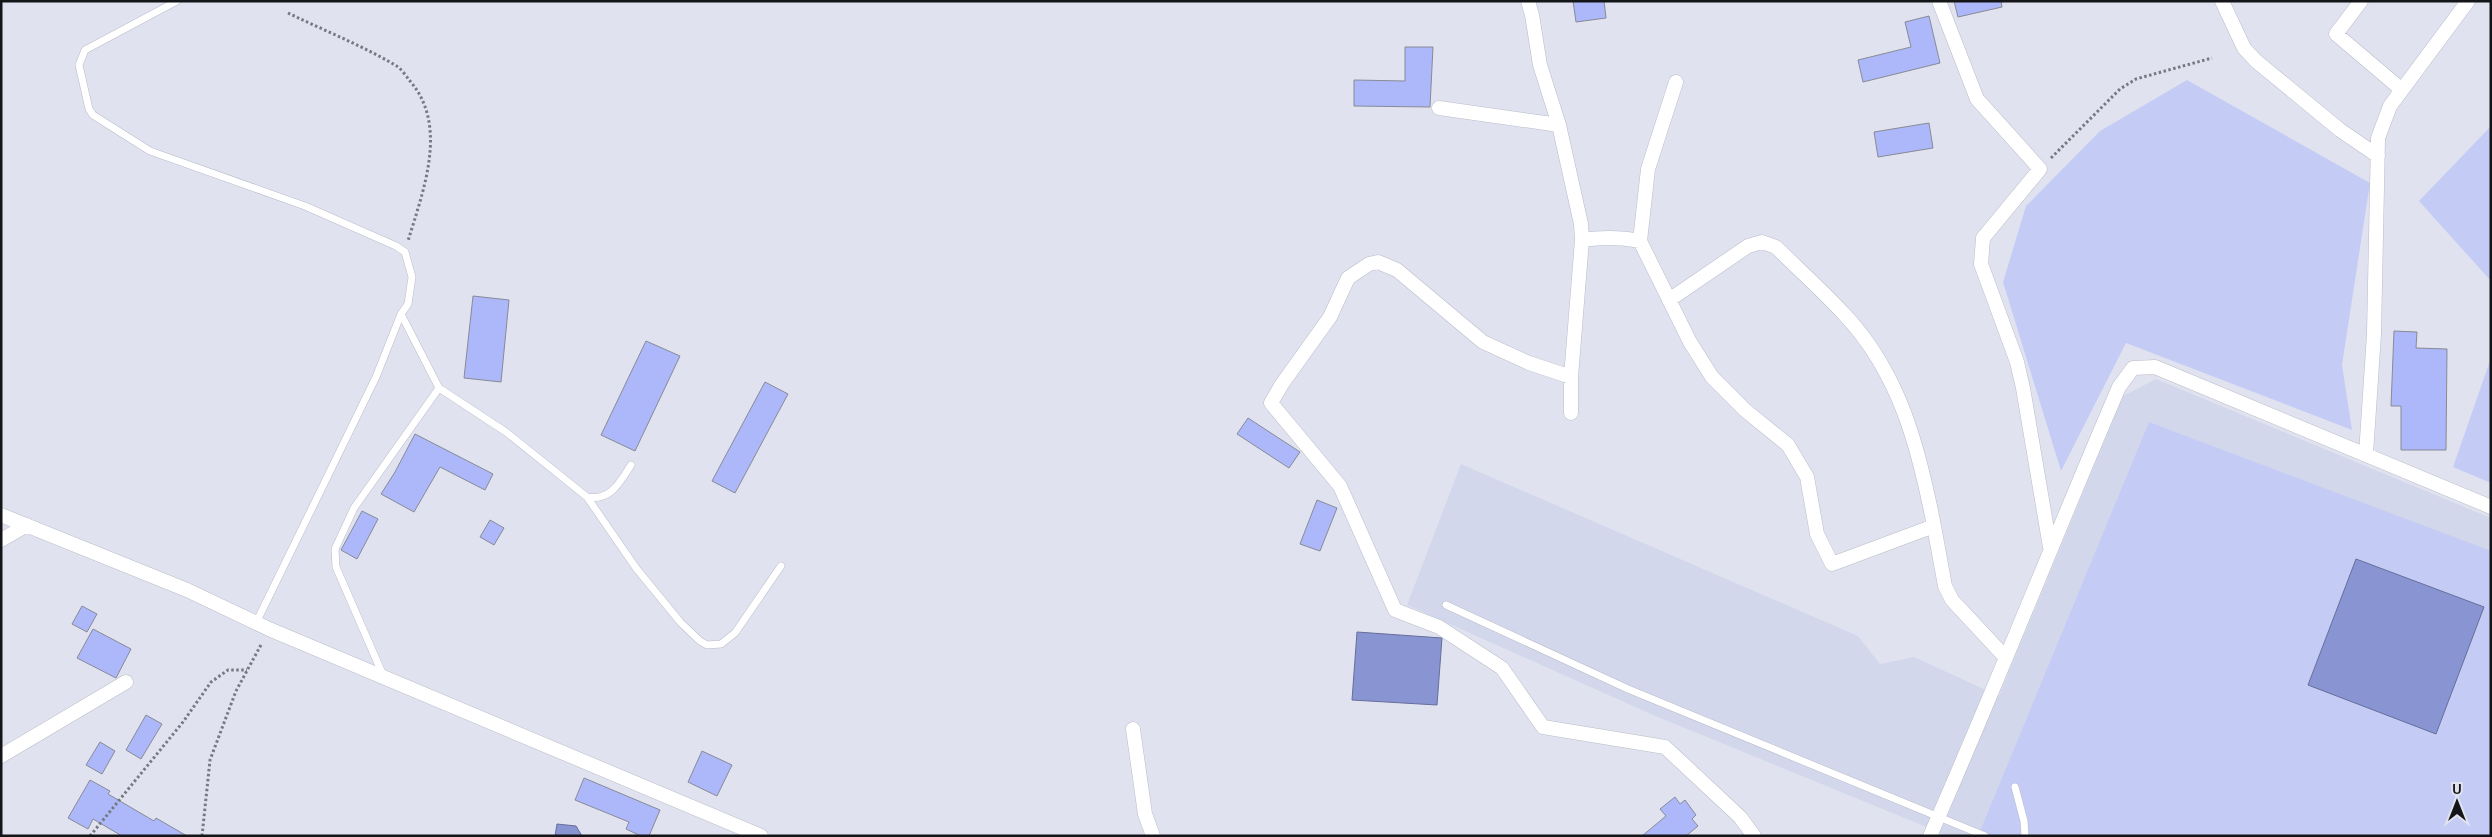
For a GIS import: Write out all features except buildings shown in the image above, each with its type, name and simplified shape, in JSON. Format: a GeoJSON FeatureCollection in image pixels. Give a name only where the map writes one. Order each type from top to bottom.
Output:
{"type":"FeatureCollection","features":[{"type":"Feature","properties":{"kind":"street"},"geometry":{"type":"LineString","coordinates":[[1528,1],[1540,65],[1559,125],[1578,205],[1582,240],[1571,376],[1571,413]]}},
{"type":"Feature","properties":{"kind":"street"},"geometry":{"type":"LineString","coordinates":[[1939,1],[1976,99],[2040,169],[1983,238],[1980,250],[1981,264],[2017,362],[2050,548]]}},
{"type":"Feature","properties":{"kind":"street"},"geometry":{"type":"LineString","coordinates":[[2222,1],[2244,48],[2256,61],[2340,130],[2378,156]]}},
{"type":"Feature","properties":{"kind":"street"},"geometry":{"type":"LineString","coordinates":[[2360,1],[2336,34],[2402,90]]}},
{"type":"Feature","properties":{"kind":"street"},"geometry":{"type":"LineString","coordinates":[[2366,454],[2374,334],[2378,138],[2382,122],[2402,90],[2468,1]]}},
{"type":"Feature","properties":{"kind":"street"},"geometry":{"type":"LineString","coordinates":[[1676,82],[1648,169],[1640,241],[1690,342],[1712,377],[1744,410],[1788,445],[1807,476],[1817,534],[1832,564],[1934,526]]}},
{"type":"Feature","properties":{"kind":"street"},"geometry":{"type":"LineString","coordinates":[[1438,108],[1559,125]]}},
{"type":"Feature","properties":{"kind":"street"},"geometry":{"type":"LineString","coordinates":[[1582,240],[1599,237],[1626,238],[1640,241]]}},
{"type":"Feature","properties":{"kind":"street"},"geometry":{"type":"LineString","coordinates":[[1669,300],[1748,246],[1762,242],[1776,247],[1845,315],[1870,346],[1894,386],[1913,433],[1934,526],[1945,586],[1952,600],[2006,658]]}},
{"type":"Feature","properties":{"kind":"street"},"geometry":{"type":"LineString","coordinates":[[1571,376],[1529,363],[1483,342],[1397,270],[1378,262],[1369,264],[1348,278],[1330,317],[1282,384],[1271,403],[1340,486],[1395,610],[1438,627],[1502,668],[1543,727],[1665,747],[1740,817],[1754,836]]}},
{"type":"Feature","properties":{"kind":"street"},"geometry":{"type":"LineString","coordinates":[[1930,836],[2119,387],[2133,368],[2156,367],[2491,507]]}},
{"type":"Feature","properties":{"kind":"street"},"geometry":{"type":"LineString","coordinates":[[1,515],[187,590],[256,623],[384,678],[761,836]]}},
{"type":"Feature","properties":{"kind":"street"},"geometry":{"type":"LineString","coordinates":[[1,540],[27,526]]}},
{"type":"Feature","properties":{"kind":"street"},"geometry":{"type":"LineString","coordinates":[[1,756],[126,682]]}},
{"type":"Feature","properties":{"kind":"street"},"geometry":{"type":"LineString","coordinates":[[1132,729],[1145,814],[1152,836]]}},
{"type":"Feature","properties":{"kind":"lane"},"geometry":{"type":"LineString","coordinates":[[177,1],[85,50],[79,65],[89,109],[94,115],[150,151],[305,206],[406,252],[411,270],[411,290],[408,304],[401,314],[376,376],[256,623]]}},
{"type":"Feature","properties":{"kind":"lane"},"geometry":{"type":"LineString","coordinates":[[401,314],[439,388],[506,432],[587,497],[636,568],[681,623],[700,641],[707,645],[721,644],[735,633],[781,566]]}},
{"type":"Feature","properties":{"kind":"lane"},"geometry":{"type":"LineString","coordinates":[[384,678],[336,567],[335,549],[354,508],[439,388]]}},
{"type":"Feature","properties":{"kind":"lane"},"geometry":{"type":"LineString","coordinates":[[587,497],[600,498],[610,493],[616,488],[631,465]]}},
{"type":"Feature","properties":{"kind":"lane"},"geometry":{"type":"LineString","coordinates":[[1446,605],[1628,689],[1985,836]]}},
{"type":"Feature","properties":{"kind":"lane"},"geometry":{"type":"LineString","coordinates":[[2015,787],[2024,821],[2024,836]]}},
{"type":"Feature","properties":{"kind":"path"},"geometry":{"type":"LineString","coordinates":[[288,13],[396,66],[422,94],[430,117],[431,137],[424,186],[406,252]]}},
{"type":"Feature","properties":{"kind":"path"},"geometry":{"type":"LineString","coordinates":[[2040,169],[2120,88],[2136,79],[2212,58]]}},
{"type":"Feature","properties":{"kind":"path"},"geometry":{"type":"LineString","coordinates":[[202,836],[210,760],[236,691],[270,629]]}},
{"type":"Feature","properties":{"kind":"path"},"geometry":{"type":"LineString","coordinates":[[90,836],[183,722],[211,682],[228,670],[247,670]]}},
{"type":"Feature","properties":{"kind":"shaded area"},"geometry":{"type":"Polygon","coordinates":[[[2187,80],[2370,183],[2342,365],[2352,430],[2126,343],[2061,471],[2003,282],[2026,206],[2100,131],[2187,80]]]}},
{"type":"Feature","properties":{"kind":"shaded area"},"geometry":{"type":"Polygon","coordinates":[[[2491,126],[2491,281],[2419,201],[2491,126]]]}},
{"type":"Feature","properties":{"kind":"shaded area"},"geometry":{"type":"Polygon","coordinates":[[[2491,358],[2491,483],[2453,467],[2491,358]]]}},
{"type":"Feature","properties":{"kind":"shaded area"},"geometry":{"type":"Polygon","coordinates":[[[2156,379],[2491,518],[2491,836],[1941,836],[1941,833],[1653,715],[1407,605],[1461,464],[1858,636],[1880,664],[1914,657],[1999,696],[2123,396],[2156,379]]]}},
{"type":"Feature","properties":{"kind":"shaded area"},"geometry":{"type":"Polygon","coordinates":[[[2149,422],[2491,551],[2491,836],[1978,836],[2149,422]]]}},
{"type":"Feature","properties":{"kind":"shaded area"},"geometry":{"type":"Polygon","coordinates":[[[2356,559],[2484,607],[2436,734],[2308,685],[2356,559]]]}},
{"type":"Feature","properties":{"kind":"shaded area"},"geometry":{"type":"Polygon","coordinates":[[[1357,632],[1442,638],[1437,705],[1352,700],[1357,632]]]}},
{"type":"Feature","properties":{"kind":"shaded area"},"geometry":{"type":"Polygon","coordinates":[[[557,824],[576,826],[582,836],[555,836],[557,824]]]}}]}
